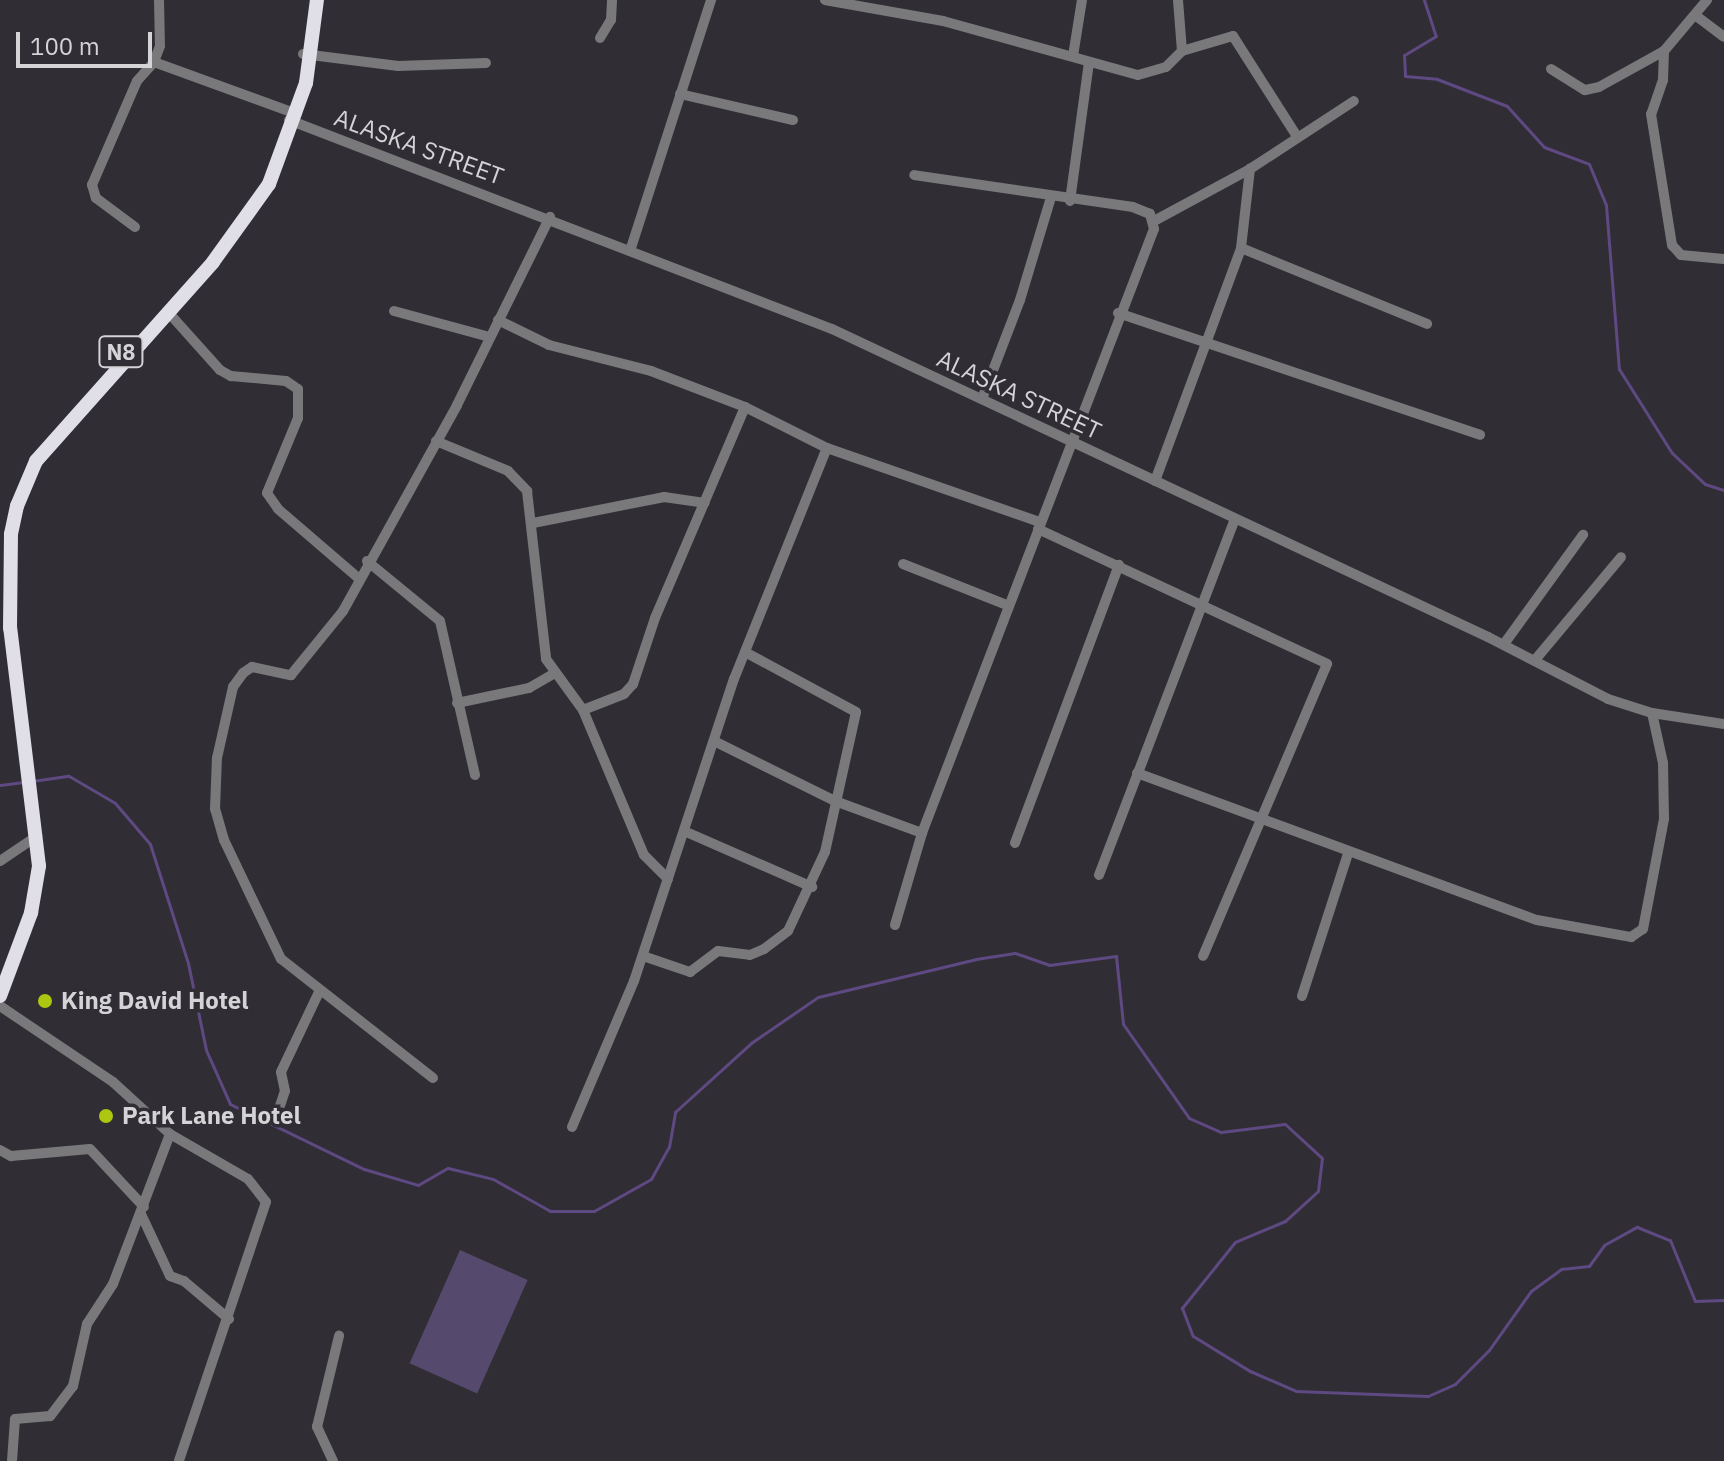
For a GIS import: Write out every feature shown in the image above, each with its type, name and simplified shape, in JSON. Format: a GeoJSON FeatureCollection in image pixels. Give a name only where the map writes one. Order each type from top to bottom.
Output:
{"type":"FeatureCollection","features":[{"type":"Feature","properties":{"kind":"highway","name":"N8"},"geometry":{"type":"LineString","coordinates":[[307,55],[308,0]]}},
{"type":"Feature","properties":{"kind":"highway","name":"N8"},"geometry":{"type":"LineString","coordinates":[[114,366],[168,312],[253,209],[292,117],[317,0]]}},
{"type":"Feature","properties":{"kind":"highway","name":"N8"},"geometry":{"type":"LineString","coordinates":[[0,996],[31,913],[39,866],[10,628],[4,535],[36,461],[229,230],[261,181],[292,117]]}},
{"type":"Feature","properties":{"kind":"street"},"geometry":{"type":"LineString","coordinates":[[135,227],[96,198],[92,185],[137,81],[154,62],[160,46],[159,0]]}},
{"type":"Feature","properties":{"kind":"street"},"geometry":{"type":"LineString","coordinates":[[600,38],[611,20],[612,0]]}},
{"type":"Feature","properties":{"kind":"street"},"geometry":{"type":"LineString","coordinates":[[630,251],[711,0]]}},
{"type":"Feature","properties":{"kind":"street"},"geometry":{"type":"LineString","coordinates":[[825,0],[943,21],[1127,74],[1150,74],[1182,51],[1233,36],[1296,135]]}},
{"type":"Feature","properties":{"kind":"street"},"geometry":{"type":"LineString","coordinates":[[1073,56],[1082,0]]}},
{"type":"Feature","properties":{"kind":"street"},"geometry":{"type":"LineString","coordinates":[[1178,0],[1182,51]]}},
{"type":"Feature","properties":{"kind":"street"},"geometry":{"type":"LineString","coordinates":[[1551,69],[1592,90],[1664,51],[1707,0]]}},
{"type":"Feature","properties":{"kind":"street"},"geometry":{"type":"LineString","coordinates":[[1695,15],[1724,37]]}},
{"type":"Feature","properties":{"kind":"street"},"geometry":{"type":"LineString","coordinates":[[1664,51],[1663,80],[1651,114],[1672,245],[1681,255],[1724,259]]}},
{"type":"Feature","properties":{"kind":"street"},"geometry":{"type":"LineString","coordinates":[[307,55],[398,66],[486,63]]}},
{"type":"Feature","properties":{"kind":"street","name":"ALASKA STREET"},"geometry":{"type":"LineString","coordinates":[[154,62],[832,329],[1504,644],[1608,699],[1652,713],[1724,724]]}},
{"type":"Feature","properties":{"kind":"street"},"geometry":{"type":"LineString","coordinates":[[1070,201],[1089,63]]}},
{"type":"Feature","properties":{"kind":"street"},"geometry":{"type":"LineString","coordinates":[[680,94],[793,120]]}},
{"type":"Feature","properties":{"kind":"street"},"geometry":{"type":"LineString","coordinates":[[895,925],[922,833],[1154,221],[1250,169],[1296,135],[1354,101]]}},
{"type":"Feature","properties":{"kind":"street"},"geometry":{"type":"LineString","coordinates":[[1155,481],[1209,343],[1241,248],[1250,169]]}},
{"type":"Feature","properties":{"kind":"street"},"geometry":{"type":"LineString","coordinates":[[914,175],[1070,201],[1133,207],[1154,221]]}},
{"type":"Feature","properties":{"kind":"street"},"geometry":{"type":"LineString","coordinates":[[982,399],[1020,300],[1051,197]]}},
{"type":"Feature","properties":{"kind":"street"},"geometry":{"type":"LineString","coordinates":[[433,1078],[281,959],[253,908],[215,809],[217,758],[233,687],[243,673],[252,667],[291,675],[337,621],[357,577],[436,441],[550,217]]}},
{"type":"Feature","properties":{"kind":"street"},"geometry":{"type":"LineString","coordinates":[[1241,248],[1427,324]]}},
{"type":"Feature","properties":{"kind":"street"},"geometry":{"type":"LineString","coordinates":[[394,311],[490,337]]}},
{"type":"Feature","properties":{"kind":"street"},"geometry":{"type":"LineString","coordinates":[[168,312],[220,370],[231,376],[286,381],[298,389],[298,418],[267,493],[278,509],[357,577]]}},
{"type":"Feature","properties":{"kind":"street"},"geometry":{"type":"LineString","coordinates":[[1118,313],[1480,435]]}},
{"type":"Feature","properties":{"kind":"street"},"geometry":{"type":"LineString","coordinates":[[498,320],[549,345],[651,371],[745,407],[827,448],[1039,525],[1327,664],[1203,956]]}},
{"type":"Feature","properties":{"kind":"street"},"geometry":{"type":"LineString","coordinates":[[583,710],[624,694],[633,684],[655,618],[745,407]]}},
{"type":"Feature","properties":{"kind":"street"},"geometry":{"type":"LineString","coordinates":[[436,441],[518,480],[527,491],[533,523],[544,643],[553,674],[583,710],[632,833],[668,879]]}},
{"type":"Feature","properties":{"kind":"street"},"geometry":{"type":"LineString","coordinates":[[572,1127],[643,956],[745,652],[827,448]]}},
{"type":"Feature","properties":{"kind":"street"},"geometry":{"type":"LineString","coordinates":[[533,523],[664,497],[705,503]]}},
{"type":"Feature","properties":{"kind":"street"},"geometry":{"type":"LineString","coordinates":[[1099,875],[1235,519]]}},
{"type":"Feature","properties":{"kind":"street"},"geometry":{"type":"LineString","coordinates":[[1504,644],[1583,535]]}},
{"type":"Feature","properties":{"kind":"street"},"geometry":{"type":"LineString","coordinates":[[1535,660],[1621,557]]}},
{"type":"Feature","properties":{"kind":"street"},"geometry":{"type":"LineString","coordinates":[[367,561],[440,621],[475,775]]}},
{"type":"Feature","properties":{"kind":"street"},"geometry":{"type":"LineString","coordinates":[[903,564],[1009,606]]}},
{"type":"Feature","properties":{"kind":"street"},"geometry":{"type":"LineString","coordinates":[[1015,843],[1119,565]]}},
{"type":"Feature","properties":{"kind":"street"},"geometry":{"type":"LineString","coordinates":[[643,956],[690,972],[718,951],[750,955],[788,931],[812,887],[835,801],[853,707],[745,652]]}},
{"type":"Feature","properties":{"kind":"street"},"geometry":{"type":"LineString","coordinates":[[457,703],[529,688],[553,674]]}},
{"type":"Feature","properties":{"kind":"street"},"geometry":{"type":"LineString","coordinates":[[1137,773],[1348,854],[1537,920],[1586,932],[1638,935],[1647,913],[1664,819],[1664,777],[1652,713]]}},
{"type":"Feature","properties":{"kind":"street"},"geometry":{"type":"LineString","coordinates":[[714,741],[835,801],[922,833]]}},
{"type":"Feature","properties":{"kind":"street"},"geometry":{"type":"LineString","coordinates":[[684,831],[812,887]]}},
{"type":"Feature","properties":{"kind":"street"},"geometry":{"type":"LineString","coordinates":[[0,861],[37,836]]}},
{"type":"Feature","properties":{"kind":"street"},"geometry":{"type":"LineString","coordinates":[[1302,996],[1348,854]]}},
{"type":"Feature","properties":{"kind":"street"},"geometry":{"type":"LineString","coordinates":[[279,1109],[285,1091],[281,1072],[320,990]]}},
{"type":"Feature","properties":{"kind":"street"},"geometry":{"type":"LineString","coordinates":[[0,1006],[113,1082],[170,1134],[222,1161],[264,1194],[229,1319],[179,1461]]}},
{"type":"Feature","properties":{"kind":"street"},"geometry":{"type":"LineString","coordinates":[[12,1461],[15,1419],[50,1416],[73,1386],[87,1324],[113,1284],[170,1134]]}},
{"type":"Feature","properties":{"kind":"street"},"geometry":{"type":"LineString","coordinates":[[0,1150],[11,1156],[90,1149],[143,1210],[170,1276],[184,1281],[229,1319]]}},
{"type":"Feature","properties":{"kind":"street"},"geometry":{"type":"LineString","coordinates":[[333,1461],[317,1427],[339,1336]]}},
{"type":"Feature","properties":{"kind":"shaded area"},"geometry":{"type":"Polygon","coordinates":[[[460,1250],[528,1280],[477,1393],[410,1363],[460,1250]]]}},
{"type":"Feature","properties":{"kind":"waterway"},"geometry":{"type":"LineString","coordinates":[[1424,0],[1436,36],[1404,55],[1405,76],[1437,79],[1507,106],[1544,147],[1589,164],[1606,205],[1619,369],[1672,453],[1705,484],[1724,490]]}},
{"type":"Feature","properties":{"kind":"waterway"},"geometry":{"type":"LineString","coordinates":[[32,781],[69,776],[115,803],[150,844],[188,963],[206,1050],[230,1104],[364,1169],[418,1185],[448,1168],[493,1179],[550,1211],[594,1211],[651,1179],[669,1147],[675,1112],[751,1043],[818,997],[976,959],[1015,953],[1049,965],[1116,956],[1123,1024],[1189,1118],[1221,1132],[1285,1124],[1322,1158],[1318,1191],[1285,1221],[1235,1242],[1182,1308],[1193,1336],[1250,1371],[1296,1391],[1428,1396],[1455,1384],[1489,1350],[1531,1291],[1561,1269],[1589,1266],[1604,1245],[1637,1227],[1670,1240],[1695,1301],[1724,1300]]}},
{"type":"Feature","properties":{"kind":"waterway"},"geometry":{"type":"LineString","coordinates":[[0,785],[24,782]]}},
{"type":"Feature","properties":{"kind":"place","name":"King David Hotel"},"geometry":{"type":"Point","coordinates":[45,1001]}},
{"type":"Feature","properties":{"kind":"place","name":"Park Lane Hotel"},"geometry":{"type":"Point","coordinates":[106,1116]}}]}
